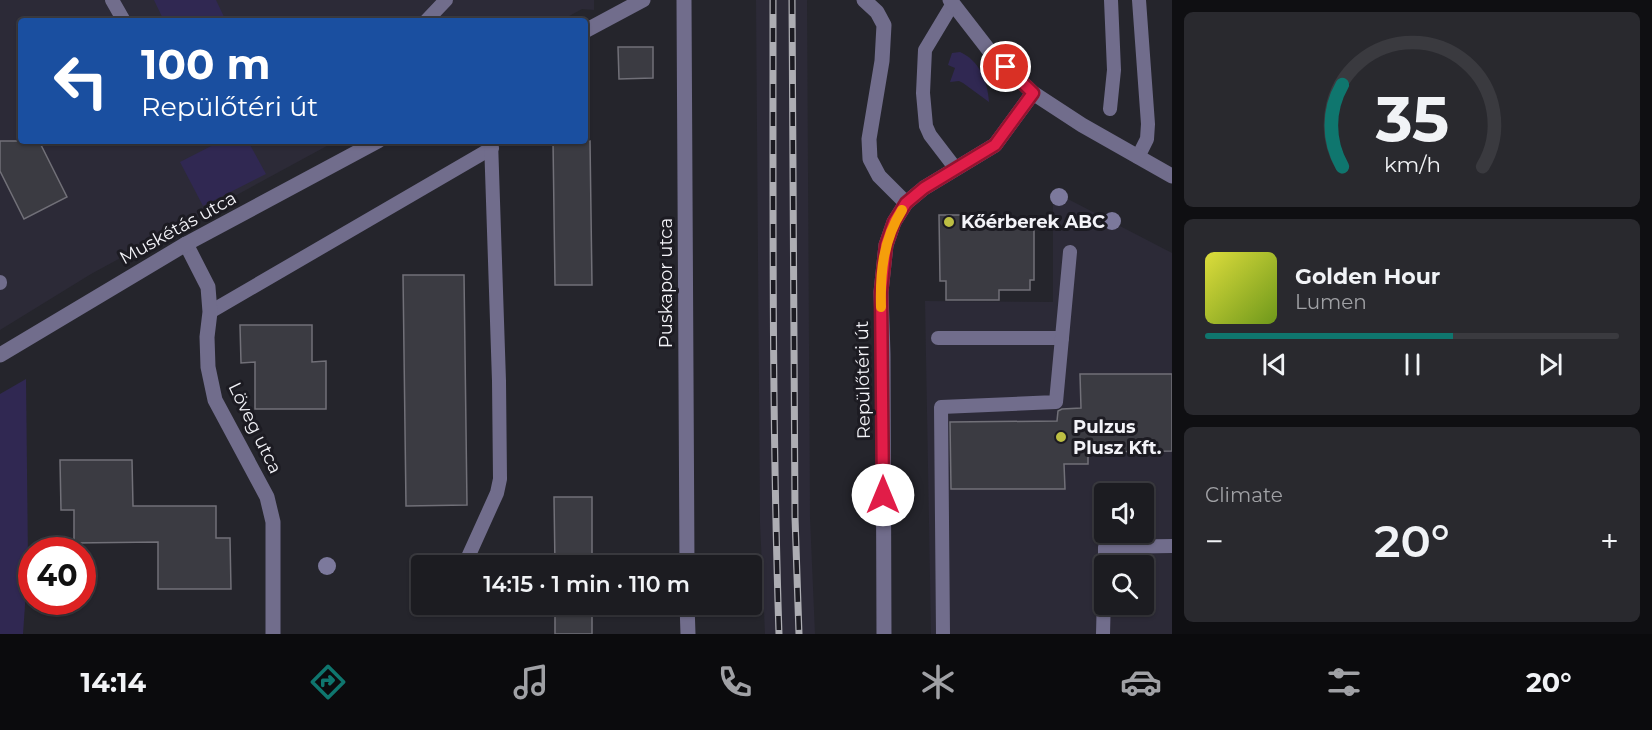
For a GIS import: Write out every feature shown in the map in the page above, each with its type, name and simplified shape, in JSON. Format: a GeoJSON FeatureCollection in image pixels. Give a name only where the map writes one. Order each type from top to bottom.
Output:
{"type":"FeatureCollection","features":[{"type":"Feature","properties":{"kind":"street"},"geometry":{"type":"LineString","coordinates":[[588,29],[644,0]]}},
{"type":"Feature","properties":{"kind":"street","name":"Puskapor utca"},"geometry":{"type":"LineString","coordinates":[[684,0],[687,555]]}},
{"type":"Feature","properties":{"kind":"street"},"geometry":{"type":"LineString","coordinates":[[864,0],[877,12],[884,25],[882,61],[869,139],[870,159],[879,176],[906,203]]}},
{"type":"Feature","properties":{"kind":"street"},"geometry":{"type":"LineString","coordinates":[[951,2],[988,48],[1033,93],[1082,125],[1172,176]]}},
{"type":"Feature","properties":{"kind":"street","name":"Repülőtéri út"},"geometry":{"type":"LineString","coordinates":[[884,634],[881,292],[886,245],[894,222],[906,203],[924,188],[995,145],[1033,93]]}},
{"type":"Feature","properties":{"kind":"street","name":"Muskétás utca"},"geometry":{"type":"LineString","coordinates":[[0,355],[186,244],[372,144]]}},
{"type":"Feature","properties":{"kind":"street","name":"Löveg utca"},"geometry":{"type":"LineString","coordinates":[[186,244],[208,287],[210,312],[207,337],[208,367],[215,400],[267,497],[273,522],[273,634]]}},
{"type":"Feature","properties":{"kind":"street"},"geometry":{"type":"LineString","coordinates":[[687,615],[688,634]]}},
{"type":"Feature","properties":{"kind":"lane"},"geometry":{"type":"LineString","coordinates":[[112,0],[122,18]]}},
{"type":"Feature","properties":{"kind":"lane"},"geometry":{"type":"LineString","coordinates":[[429,18],[447,0]]}},
{"type":"Feature","properties":{"kind":"lane"},"geometry":{"type":"LineString","coordinates":[[1110,109],[1114,70],[1111,0]]}},
{"type":"Feature","properties":{"kind":"lane"},"geometry":{"type":"LineString","coordinates":[[1138,156],[1147,139],[1148,124],[1139,0]]}},
{"type":"Feature","properties":{"kind":"lane"},"geometry":{"type":"LineString","coordinates":[[951,2],[925,50],[923,93],[926,126],[930,135],[956,169]]}},
{"type":"Feature","properties":{"kind":"lane"},"geometry":{"type":"LineString","coordinates":[[210,312],[492,144],[500,478],[497,493],[469,555]]}},
{"type":"Feature","properties":{"kind":"lane"},"geometry":{"type":"LineString","coordinates":[[943,634],[941,407],[1056,402],[1070,252]]}},
{"type":"Feature","properties":{"kind":"lane"},"geometry":{"type":"LineString","coordinates":[[938,338],[1062,338]]}},
{"type":"Feature","properties":{"kind":"lane"},"geometry":{"type":"LineString","coordinates":[[1105,555],[1105,547],[1172,546]]}},
{"type":"Feature","properties":{"kind":"lane"},"geometry":{"type":"LineString","coordinates":[[1103,615],[1103,634]]}},
{"type":"Feature","properties":{"kind":"shaded area"},"geometry":{"type":"Polygon","coordinates":[[[0,0],[594,0],[594,10],[582,9],[566,18],[18,18],[18,144],[330,144],[91,274],[0,330],[0,0]]]}},
{"type":"Feature","properties":{"kind":"shaded area"},"geometry":{"type":"Polygon","coordinates":[[[154,0],[216,0],[225,18],[163,18],[154,0]]]}},
{"type":"Feature","properties":{"kind":"shaded area"},"geometry":{"type":"Polygon","coordinates":[[[756,0],[807,0],[810,517],[815,634],[765,634],[760,523],[756,0]]]}},
{"type":"Feature","properties":{"kind":"shaded area"},"geometry":{"type":"Polygon","coordinates":[[[960,52],[972,60],[981,72],[987,87],[989,102],[963,83],[950,82],[955,68],[948,65],[952,53],[960,52]]]}},
{"type":"Feature","properties":{"kind":"shaded area"},"geometry":{"type":"Polygon","coordinates":[[[215,144],[250,144],[266,174],[203,206],[180,162],[215,144]]]}},
{"type":"Feature","properties":{"kind":"shaded area"},"geometry":{"type":"Polygon","coordinates":[[[1053,196],[1066,198],[1172,253],[1172,634],[931,634],[925,301],[1053,302],[1053,196]]]}},
{"type":"Feature","properties":{"kind":"shaded area"},"geometry":{"type":"Polygon","coordinates":[[[26,379],[28,537],[18,537],[18,615],[24,615],[23,634],[0,634],[0,394],[26,379]]]}},
{"type":"Feature","properties":{"kind":"building"},"geometry":{"type":"Polygon","coordinates":[[[618,47],[653,47],[653,78],[619,79],[618,47]]]}},
{"type":"Feature","properties":{"kind":"building"},"geometry":{"type":"Polygon","coordinates":[[[0,141],[40,144],[67,197],[24,219],[0,171],[0,141]]]}},
{"type":"Feature","properties":{"kind":"building"},"geometry":{"type":"Polygon","coordinates":[[[590,141],[592,285],[555,285],[553,144],[588,144],[590,141]]]}},
{"type":"Feature","properties":{"kind":"building"},"geometry":{"type":"Polygon","coordinates":[[[939,215],[982,215],[982,223],[1034,223],[1034,280],[1030,280],[1030,290],[999,290],[999,300],[946,300],[946,281],[940,281],[939,215]]]}},
{"type":"Feature","properties":{"kind":"building"},"geometry":{"type":"Polygon","coordinates":[[[403,275],[464,275],[467,505],[406,506],[403,275]]]}},
{"type":"Feature","properties":{"kind":"building"},"geometry":{"type":"Polygon","coordinates":[[[240,325],[312,325],[312,362],[326,361],[326,409],[255,409],[255,362],[241,363],[240,325]]]}},
{"type":"Feature","properties":{"kind":"building","name":"Pulzus Plusz Kft."},"geometry":{"type":"Polygon","coordinates":[[[1080,374],[1172,374],[1172,451],[1088,452],[1088,464],[1064,464],[1065,489],[951,489],[950,422],[1057,421],[1058,411],[1081,408],[1080,374]]]}},
{"type":"Feature","properties":{"kind":"building"},"geometry":{"type":"Polygon","coordinates":[[[60,460],[132,460],[133,506],[216,506],[216,538],[230,538],[231,589],[158,589],[158,542],[96,543],[96,537],[74,537],[74,510],[61,510],[60,460]]]}},
{"type":"Feature","properties":{"kind":"building"},"geometry":{"type":"Polygon","coordinates":[[[554,497],[592,497],[592,555],[555,555],[554,497]]]}},
{"type":"Feature","properties":{"kind":"building"},"geometry":{"type":"Polygon","coordinates":[[[555,615],[592,615],[592,634],[555,634],[555,615]]]}},
{"type":"Feature","properties":{"kind":"railway"},"geometry":{"type":"LineString","coordinates":[[773,0],[774,396],[779,634]]}},
{"type":"Feature","properties":{"kind":"railway"},"geometry":{"type":"LineString","coordinates":[[792,0],[795,517],[799,634]]}},
{"type":"Feature","properties":{"kind":"slow traffic"},"geometry":{"type":"LineString","coordinates":[[881,307],[886,245],[894,222],[902,210]]}},
{"type":"Feature","properties":{"kind":"place","name":"Kőérberek ABC"},"geometry":{"type":"Point","coordinates":[949,222]}},
{"type":"Feature","properties":{"kind":"place","name":"Pulzus Plusz Kft."},"geometry":{"type":"Point","coordinates":[1061,437]}},
{"type":"Feature","properties":{"kind":"route"},"geometry":{"type":"LineString","coordinates":[[883,495],[881,292],[886,245],[894,222],[906,203],[924,188],[999,142],[1033,93],[1006,67]]}}]}
